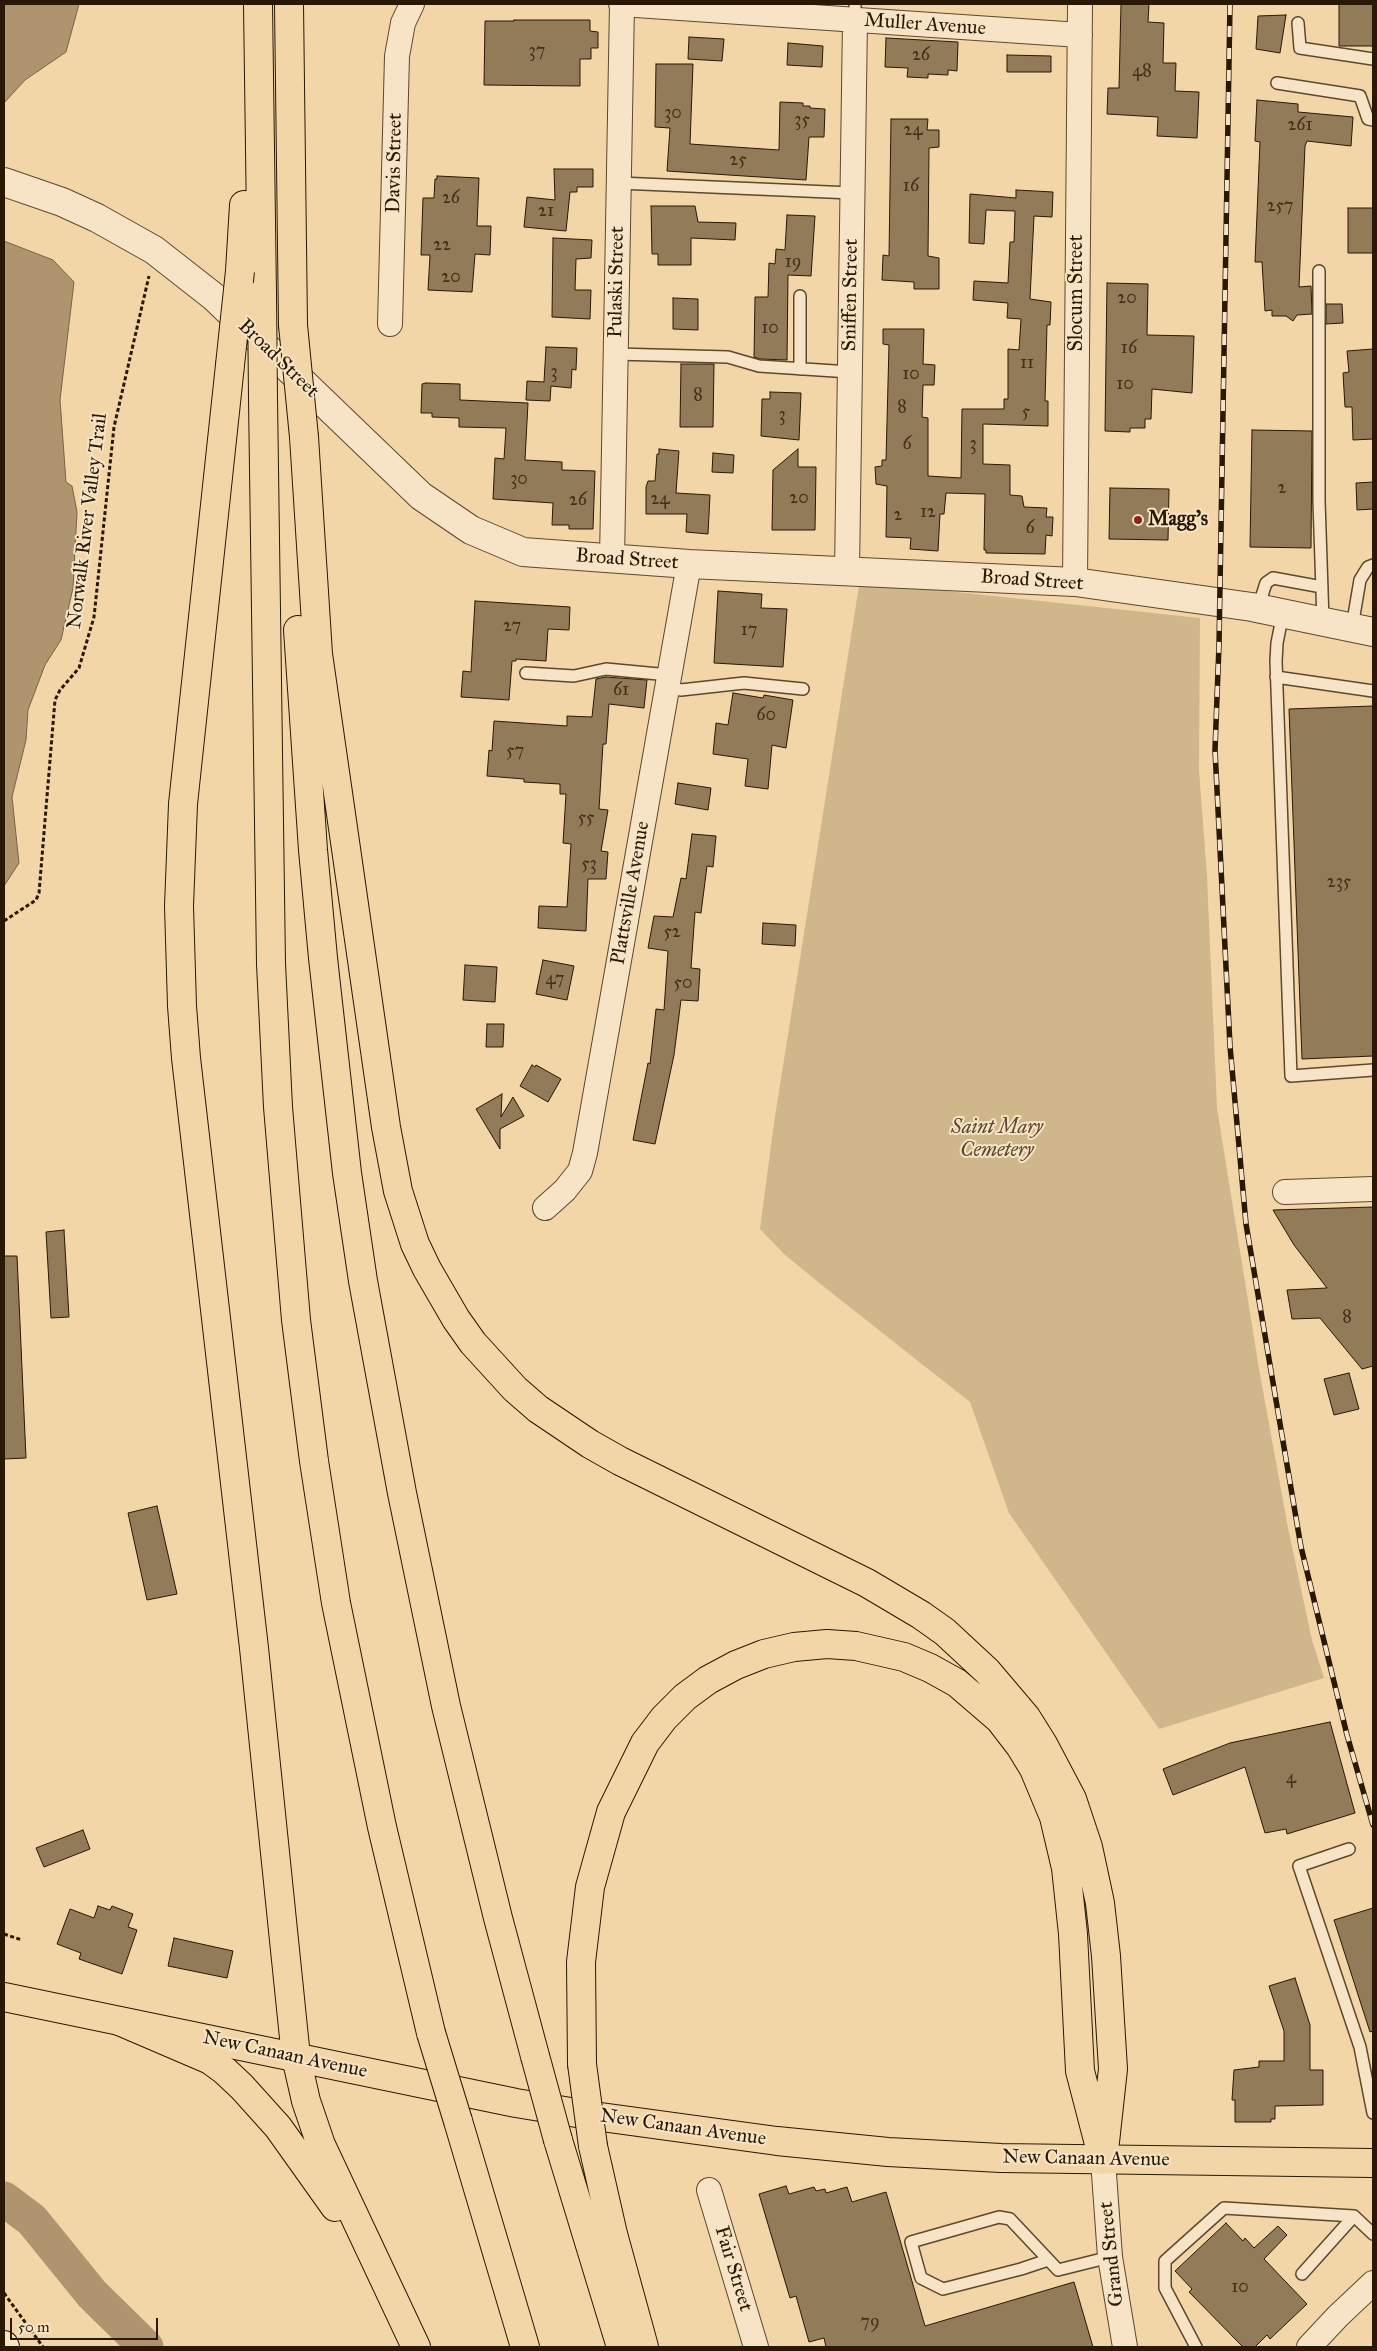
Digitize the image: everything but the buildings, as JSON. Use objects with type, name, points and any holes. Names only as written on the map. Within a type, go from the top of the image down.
[{"type":"main road","points":[[244,4],[244,187],[240,271],[183,804],[179,906],[181,987],[194,1138],[254,1648],[296,2057],[306,2101],[321,2145],[357,2218],[387,2288],[416,2347]]},
{"type":"main road","points":[[258,4],[272,982],[282,1168],[296,1320],[314,1461],[336,1603],[382,1826],[431,2033],[525,2347]]},
{"type":"main road","points":[[289,4],[293,325],[299,434],[318,654],[385,1117],[398,1191],[415,1244],[456,1319],[473,1343],[508,1382],[538,1409],[590,1444],[620,1461],[867,1583],[921,1615],[945,1632],[987,1670],[1026,1717],[1044,1744],[1072,1799],[1088,1847],[1100,1903],[1106,1956],[1113,2069],[1103,2160]]},
{"type":"main road","points":[[299,434],[298,634],[313,850],[335,1066],[363,1281],[402,1493],[446,1706],[489,1882],[535,2056],[558,2140],[621,2347]]},
{"type":"main road","points":[[644,2347],[615,2244],[593,2146],[582,2064],[581,1962],[590,1888],[611,1812],[632,1765],[645,1743],[664,1718],[685,1697],[708,1680],[736,1665],[764,1654],[794,1647],[827,1644],[880,1650],[904,1657],[930,1668],[957,1683],[978,1699],[1000,1720],[1020,1746],[1045,1794],[1060,1842],[1070,1898],[1080,2071],[1103,2160]]},
{"type":"main road","name":"New Canaan Avenue","points":[[4,1997],[516,2103],[706,2132],[813,2145],[933,2155],[1103,2160],[1373,2163]]},
{"type":"main road","points":[[119,2021],[210,2060],[242,2087],[304,2160],[387,2288]]},
{"type":"street","name":"Davis Street","points":[[390,324],[397,56],[403,23],[412,4]]},
{"type":"street","name":"Muller Avenue","points":[[621,4],[855,12],[1080,35]]},
{"type":"street","name":"Pulaski Street","points":[[612,559],[621,4]]},
{"type":"street","name":"Slocum Street","points":[[1075,582],[1080,4]]},
{"type":"street","name":"Sniffen Street","points":[[847,571],[855,12]]},
{"type":"street","name":"Broad Street","points":[[16,185],[97,218],[154,250],[214,297],[421,496],[464,525],[523,552],[689,564],[1075,582],[1271,611],[1362,630]]},
{"type":"street","name":"Plattsville Avenue","points":[[545,1208],[566,1190],[580,1171],[585,1153],[689,564]]},
{"type":"street","points":[[1285,1192],[1373,1189]]},
{"type":"street","name":"Grand Street","points":[[1103,2160],[1110,2257],[1125,2347]]},
{"type":"street","name":"Fair Street","points":[[709,2190],[756,2347]]},
{"type":"street","points":[[1309,2347],[1373,2282]]},
{"type":"lane","points":[[1298,23],[1300,48],[1373,58]]},
{"type":"lane","points":[[1277,83],[1360,96],[1368,119],[1373,120]]},
{"type":"lane","points":[[619,183],[852,193]]},
{"type":"lane","points":[[1319,271],[1323,621]]},
{"type":"lane","points":[[800,296],[800,369]]},
{"type":"lane","points":[[616,354],[728,358],[760,366],[850,372]]},
{"type":"lane","points":[[1362,630],[1360,580],[1368,567],[1373,565]]},
{"type":"lane","points":[[1322,587],[1273,578],[1266,583],[1277,643],[1276,677],[1290,1076],[1373,1070]]},
{"type":"lane","points":[[526,673],[574,676],[606,669],[668,681],[682,690],[744,682],[804,689]]},
{"type":"lane","points":[[1276,677],[1373,692]]},
{"type":"lane","points":[[1349,1849],[1298,1866],[1360,2047],[1373,2113]]},
{"type":"lane","points":[[1196,2347],[1165,2288],[1164,2261],[1224,2208],[1354,2216],[1373,2234]]},
{"type":"lane","points":[[1302,2274],[1354,2216]]},
{"type":"lane","points":[[1048,2260],[943,2289],[921,2278],[911,2242],[999,2218],[1010,2220],[1058,2270],[1110,2257]]},
{"type":"path","name":"Norwalk River Valley Trail","points":[[4,922],[36,900],[39,893],[55,700],[60,690],[79,668],[94,616],[114,427],[154,250]]},
{"type":"path","points":[[4,1934],[22,1940]]},
{"type":"path","points":[[4,2293],[43,2347]]},
{"type":"green space","name":"Saint Mary Cemetery","points":[[859,586],[909,587],[1200,618],[1199,770],[1207,876],[1217,1108],[1259,1369],[1288,1528],[1312,1640],[1324,1678],[1159,1729],[1009,1513],[970,1402],[784,1254],[760,1229],[774,1123]]},
{"type":"shaded area","points":[[4,4],[79,4],[66,52],[25,80],[4,103]]},
{"type":"shaded area","points":[[4,241],[53,260],[74,282],[60,400],[66,482],[72,486],[77,512],[73,588],[61,640],[45,665],[28,710],[26,740],[12,797],[19,863],[4,886]]},
{"type":"waterway","points":[[4,2199],[32,2220],[92,2294],[146,2347]]},
{"type":"railway","points":[[1230,4],[1219,645],[1215,750],[1230,1046],[1246,1224],[1301,1547],[1347,1735],[1373,1825]]},
{"type":"place","name":"Magg's","points":[[1138,520]]}]
